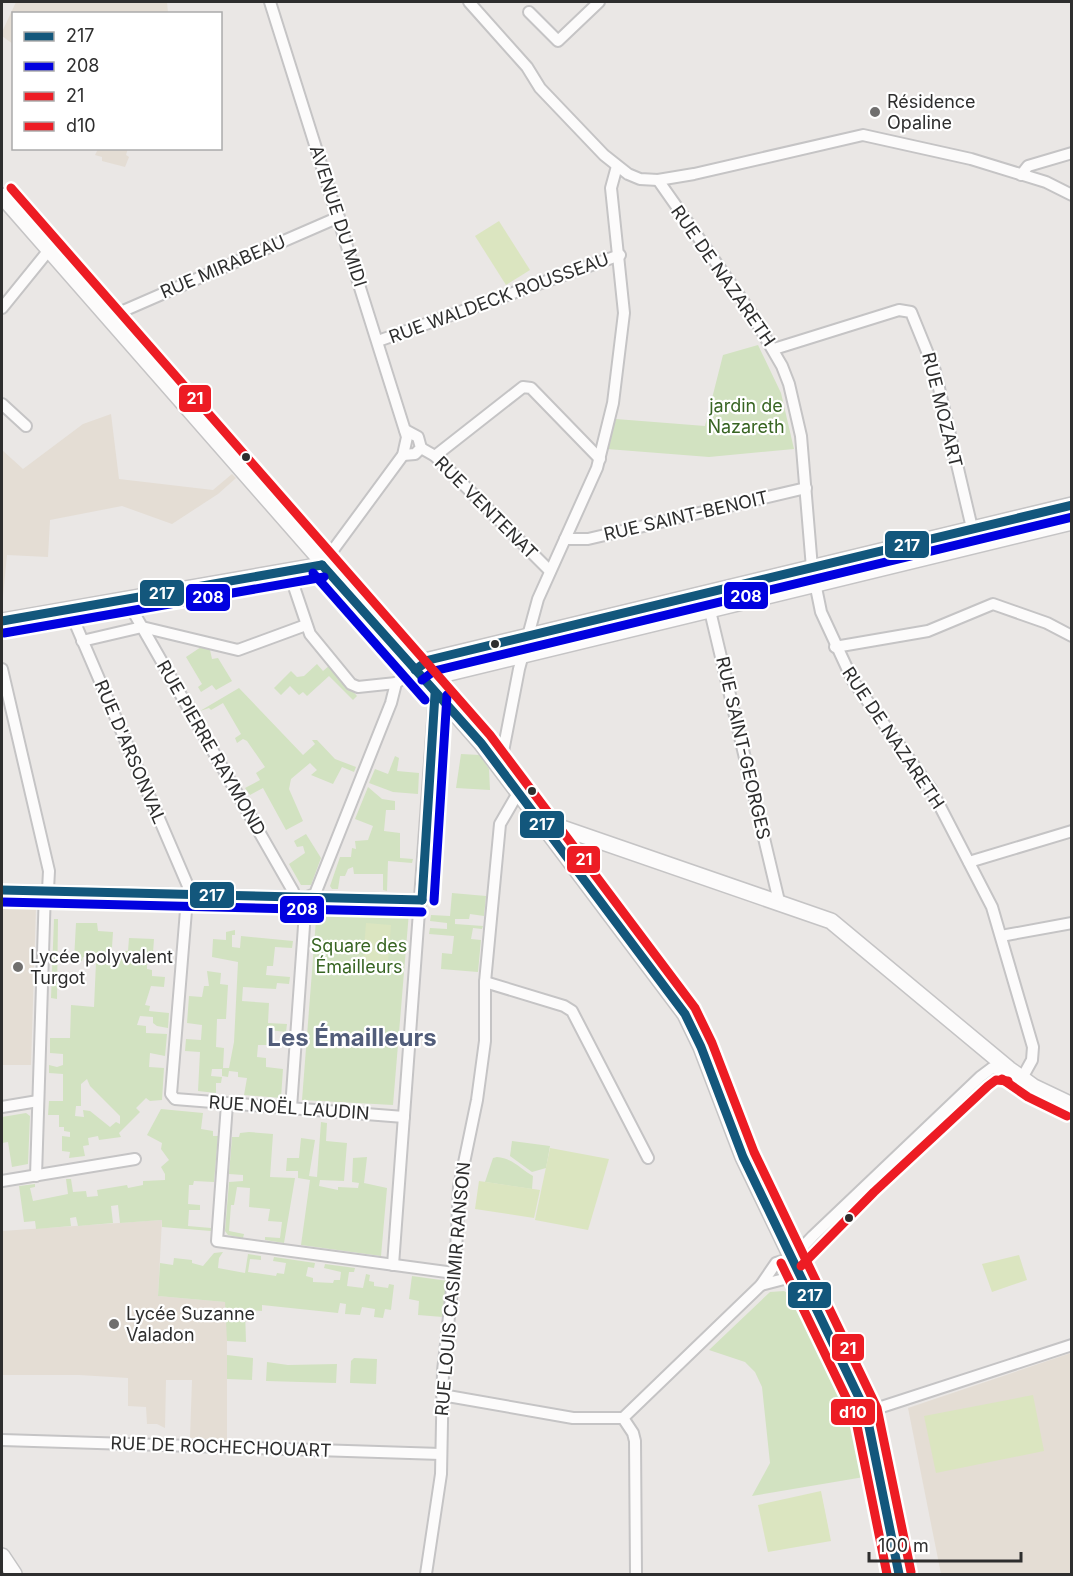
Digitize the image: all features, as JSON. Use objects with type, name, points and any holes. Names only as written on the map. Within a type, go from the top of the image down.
[{"type":"street","name":"AVENUE DU MIDI","points":[[270,2],[405,430]]},
{"type":"street","points":[[469,2],[527,67],[540,88],[617,166],[640,179],[658,180],[863,135],[971,159],[1046,183],[1071,195]]},
{"type":"street","points":[[530,12],[558,42],[599,2]]},
{"type":"street","points":[[1021,175],[1028,166],[1071,153]]},
{"type":"street","points":[[500,767],[527,637],[538,599],[600,459],[613,403],[624,313],[620,255],[611,188],[617,166]]},
{"type":"street","name":"RUE DE NAZARETH","points":[[658,180],[750,311],[774,350],[789,384],[796,407],[814,575],[821,612],[853,681],[931,789],[992,907],[1033,1047],[1032,1060],[1016,1074]]},
{"type":"street","points":[[2,196],[322,565],[481,743],[685,1014],[701,1047],[743,1157],[866,1412],[899,1575]]},
{"type":"street","name":"RUE MIRABEAU","points":[[107,318],[339,217]]},
{"type":"street","points":[[2,308],[49,250]]},
{"type":"street","name":"RUE WALDECK ROUSSEAU","points":[[378,341],[620,255]]},
{"type":"street","name":"RUE MOZART","points":[[774,350],[899,310],[911,312],[935,370],[976,545]]},
{"type":"street","points":[[435,456],[523,387],[531,388],[600,459]]},
{"type":"street","points":[[2,404],[26,426]]},
{"type":"street","points":[[2,620],[322,565],[403,455],[406,444],[405,430]]},
{"type":"street","name":"RUE VENTENAT","points":[[405,430],[418,437],[421,448],[435,456],[550,571]]},
{"type":"street","points":[[403,455],[415,454],[421,448]]},
{"type":"street","name":"RUE SAINT-BENOIT","points":[[565,539],[588,539],[806,488]]},
{"type":"street","points":[[415,670],[441,675],[524,654],[708,601],[814,575],[972,530],[1071,505]]},
{"type":"street","points":[[814,575],[976,545],[1071,522]]},
{"type":"street","points":[[289,572],[310,634],[351,684],[358,687],[396,683],[429,660],[527,637],[708,601]]},
{"type":"street","name":"RUE PIERRE RAYMOND","points":[[126,599],[293,891],[293,897]]},
{"type":"street","name":"RUE SAINT-GEORGES","points":[[708,601],[778,897],[776,902]]},
{"type":"street","points":[[836,647],[928,631],[993,604],[1047,623],[1071,636]]},
{"type":"street","name":"RUE D'ARSONVAL","points":[[69,609],[188,886],[171,1094],[175,1099]]},
{"type":"street","points":[[82,641],[142,627],[238,650],[306,625]]},
{"type":"street","points":[[2,669],[49,870],[36,1176]]},
{"type":"street","points":[[306,898],[315,894],[391,703],[396,683]]},
{"type":"street","points":[[393,1265],[422,900],[435,694]]},
{"type":"street","name":"RUE LOUIS CASIMIR RANSON","points":[[426,1575],[439,1497],[442,1395],[454,1273],[459,1187],[483,1059],[485,982],[500,824],[518,793]]},
{"type":"street","points":[[536,819],[831,921],[1016,1074],[1054,1098],[1071,1105]]},
{"type":"street","points":[[969,862],[1071,831]]},
{"type":"street","points":[[2,890],[422,900]]},
{"type":"street","points":[[291,1108],[306,898]]},
{"type":"street","points":[[1001,936],[1071,923]]},
{"type":"street","points":[[485,982],[564,1006],[572,1011],[648,1158]]},
{"type":"street","points":[[442,1395],[573,1418],[624,1418],[761,1286],[784,1279],[792,1258],[866,1183],[980,1077],[992,1068],[1016,1074]]},
{"type":"street","name":"RUE NOËL LAUDIN","points":[[175,1099],[404,1117]]},
{"type":"street","points":[[2,1107],[38,1101]]},
{"type":"street","points":[[227,1104],[217,1241],[454,1273]]},
{"type":"street","points":[[2,1181],[135,1159]]},
{"type":"street","points":[[866,1412],[1071,1345]]},
{"type":"street","points":[[624,1418],[633,1433],[634,1441],[636,1575]]},
{"type":"street","name":"RUE DE ROCHECHOUART","points":[[2,1440],[441,1454]]},
{"type":"street","points":[[2,1556],[9,1572]]},
{"type":"shaded area","points":[[16,2],[167,2],[168,12],[12,12],[12,43],[2,36]]},
{"type":"shaded area","points":[[98,150],[127,150],[126,155],[129,157],[125,167],[102,161],[102,157],[95,155]]},
{"type":"shaded area","points":[[111,414],[119,479],[213,490],[232,474],[236,478],[218,494],[172,524],[122,506],[50,520],[48,557],[7,555],[2,607],[2,450],[23,469],[83,424]]},
{"type":"shaded area","name":"Lycée polyvalent Turgot","points":[[2,903],[32,904],[36,907],[31,1065],[2,1065]]},
{"type":"shaded area","name":"Lycée Suzanne Valadon","points":[[162,1220],[158,1296],[225,1302],[227,1307],[227,1440],[190,1438],[192,1380],[166,1380],[165,1428],[157,1424],[147,1424],[146,1407],[128,1406],[128,1378],[79,1375],[2,1375],[2,1231]]},
{"type":"shaded area","points":[[1071,1353],[1071,1574],[941,1574],[908,1408]]},
{"type":"green space","points":[[499,221],[530,270],[506,285],[475,236]]},
{"type":"green space","name":"jardin de Nazareth","points":[[758,345],[781,393],[794,449],[709,457],[607,449],[616,419],[705,426],[723,355]]},
{"type":"green space","points":[[201,647],[210,650],[212,659],[218,658],[232,681],[216,690],[212,685],[201,692],[198,687],[202,684],[186,657]]},
{"type":"green space","points":[[317,664],[323,671],[330,665],[357,696],[353,700],[329,676],[307,696],[303,692],[299,695],[290,686],[281,695],[274,688],[291,671],[297,677],[304,676]]},
{"type":"green space","points":[[239,688],[303,755],[315,744],[312,740],[317,740],[335,759],[356,767],[354,772],[342,767],[333,784],[311,775],[317,770],[310,763],[291,779],[289,789],[303,821],[286,830],[263,788],[250,795],[245,788],[260,780],[256,773],[265,767],[247,741],[243,739],[237,743],[235,738],[241,734],[223,703],[211,710],[209,708],[200,711]]},
{"type":"green space","points":[[461,754],[480,755],[489,769],[490,790],[456,788]]},
{"type":"green space","points":[[395,756],[399,758],[397,771],[419,773],[418,794],[393,792],[369,783],[375,769],[388,774]]},
{"type":"green space","points":[[368,787],[382,799],[395,801],[395,810],[386,810],[384,831],[400,833],[400,858],[413,859],[412,863],[388,861],[387,891],[383,890],[383,874],[354,874],[353,867],[348,869],[345,876],[340,876],[338,889],[332,889],[330,886],[340,857],[351,857],[352,848],[356,849],[355,841],[368,840],[373,826],[355,819]]},
{"type":"green space","points":[[306,834],[321,858],[311,885],[301,885],[289,864],[305,853],[303,846],[297,847],[294,841]]},
{"type":"green space","points":[[452,893],[486,896],[484,916],[470,914],[469,919],[455,919],[455,924],[483,926],[482,929],[473,928],[471,939],[481,940],[478,972],[441,969],[442,953],[452,954],[454,936],[429,934],[430,928],[447,929],[447,923],[430,921],[431,915],[450,916]]},
{"type":"green space","name":"Square des Émailleurs","points":[[317,907],[409,912],[393,1105],[302,1100]]},
{"type":"green space","points":[[54,919],[58,919],[57,999],[51,998]]},
{"type":"green space","points":[[76,923],[97,923],[98,931],[113,932],[111,963],[120,963],[121,951],[128,951],[129,938],[154,939],[153,953],[132,952],[132,959],[147,961],[147,969],[152,970],[152,976],[165,977],[164,987],[151,986],[145,1005],[150,1006],[149,1011],[169,1013],[168,1028],[157,1026],[153,1023],[153,1017],[140,1016],[137,1025],[146,1026],[146,1033],[167,1034],[165,1056],[150,1053],[149,1067],[164,1068],[162,1100],[150,1101],[146,1098],[136,1108],[140,1112],[119,1133],[121,1137],[99,1140],[98,1136],[88,1138],[89,1145],[83,1146],[85,1156],[69,1158],[70,1152],[62,1151],[62,1136],[70,1137],[70,1132],[64,1131],[64,1127],[59,1127],[59,1115],[48,1115],[49,1101],[63,1101],[63,1074],[49,1073],[49,1065],[57,1067],[63,1065],[63,1054],[50,1053],[50,1038],[70,1038],[71,1005],[94,1007],[96,962],[102,962],[103,958],[83,957],[82,961],[74,960]],"holes":[[[87,1079],[90,1086],[120,1116],[120,1124],[116,1122],[110,1127],[90,1111],[83,1110],[84,1117],[75,1116],[76,1106],[81,1106],[81,1084]]]},
{"type":"green space","points":[[366,923],[391,925],[387,975],[362,973]]},
{"type":"green space","points":[[235,930],[235,935],[232,935],[232,947],[240,948],[241,936],[293,941],[292,948],[275,947],[273,966],[267,966],[266,975],[290,977],[289,984],[277,983],[276,989],[243,987],[242,1001],[269,1003],[268,1023],[287,1024],[286,1032],[269,1030],[267,1045],[258,1045],[257,1057],[266,1058],[266,1067],[283,1069],[281,1098],[244,1095],[247,1078],[238,1077],[238,1072],[229,1071],[228,1077],[222,1076],[222,1069],[212,1069],[211,1076],[222,1077],[221,1083],[216,1083],[216,1093],[198,1091],[200,1052],[185,1051],[186,1039],[201,1040],[202,1025],[187,1023],[189,996],[202,997],[204,986],[209,986],[207,971],[221,973],[220,984],[228,985],[226,1019],[217,1019],[216,1047],[224,1048],[223,1068],[229,1068],[234,1042],[238,962],[212,957],[213,939],[226,940],[226,932]]},
{"type":"green space","points":[[161,1109],[203,1113],[201,1129],[213,1131],[213,1136],[218,1136],[214,1182],[194,1181],[193,1185],[189,1185],[188,1204],[200,1205],[200,1210],[189,1210],[188,1226],[211,1228],[211,1231],[162,1227],[162,1220],[120,1223],[118,1205],[111,1206],[113,1223],[78,1226],[76,1217],[70,1218],[71,1226],[36,1229],[35,1221],[24,1222],[19,1186],[35,1184],[35,1187],[30,1188],[33,1201],[68,1194],[66,1179],[71,1179],[73,1192],[86,1191],[87,1197],[98,1196],[97,1190],[127,1185],[128,1188],[143,1185],[143,1181],[165,1180],[161,1167],[169,1160],[161,1149],[162,1143],[147,1135]]},
{"type":"green space","points":[[26,1113],[30,1116],[28,1164],[12,1167],[8,1142],[2,1143],[2,1117]]},
{"type":"green space","points":[[321,1122],[327,1123],[326,1141],[347,1143],[344,1181],[320,1180],[319,1186],[338,1190],[338,1187],[358,1188],[359,1183],[352,1182],[353,1158],[367,1157],[364,1183],[387,1188],[381,1256],[301,1245],[310,1180],[298,1178],[298,1171],[286,1171],[287,1158],[299,1158],[301,1138],[315,1140],[309,1176],[317,1177]]},
{"type":"green space","points":[[240,1133],[273,1134],[270,1177],[295,1178],[284,1243],[265,1240],[265,1237],[280,1238],[282,1222],[268,1221],[270,1209],[249,1207],[250,1188],[237,1187],[234,1205],[231,1205],[229,1231],[244,1234],[243,1238],[228,1235],[225,1231],[229,1182],[243,1181],[243,1175],[229,1174],[232,1137],[239,1137]]},
{"type":"green space","points":[[512,1141],[550,1146],[546,1168],[532,1172],[510,1156]]},
{"type":"green space","points":[[550,1148],[609,1159],[588,1230],[535,1220]]},
{"type":"green space","points":[[497,1157],[512,1162],[533,1176],[532,1189],[485,1182],[493,1158]]},
{"type":"green space","points":[[479,1181],[540,1190],[534,1218],[475,1209]]},
{"type":"green space","points":[[223,1252],[219,1258],[218,1268],[245,1273],[248,1254],[261,1256],[261,1260],[250,1259],[248,1272],[276,1276],[277,1273],[284,1274],[286,1263],[273,1261],[274,1257],[315,1263],[314,1268],[308,1267],[306,1276],[313,1278],[313,1282],[333,1283],[334,1280],[340,1280],[341,1272],[324,1268],[325,1264],[355,1268],[354,1272],[349,1272],[347,1286],[363,1288],[366,1274],[370,1275],[369,1281],[374,1282],[374,1286],[388,1288],[389,1284],[394,1285],[391,1310],[385,1309],[383,1318],[374,1317],[375,1309],[362,1307],[360,1315],[345,1314],[346,1304],[340,1303],[338,1313],[262,1305],[262,1311],[245,1310],[246,1342],[227,1341],[225,1302],[158,1296],[160,1263],[173,1265],[174,1258],[192,1260],[192,1263],[203,1266],[214,1253]]},
{"type":"green space","points":[[1019,1255],[1027,1280],[992,1292],[982,1264]]},
{"type":"green space","points":[[412,1276],[448,1281],[443,1317],[418,1315],[419,1301],[409,1299]]},
{"type":"green space","points":[[784,1291],[798,1299],[853,1421],[864,1477],[752,1496],[770,1463],[762,1387],[755,1372],[745,1362],[709,1350],[770,1292]]},
{"type":"green space","points":[[227,1355],[253,1358],[252,1380],[227,1379]]},
{"type":"green space","points":[[354,1358],[377,1359],[376,1384],[350,1383],[351,1361]]},
{"type":"green space","points":[[267,1362],[288,1365],[337,1364],[336,1383],[266,1381]]},
{"type":"green space","points":[[1033,1395],[1044,1451],[936,1473],[924,1416]]},
{"type":"green space","points":[[821,1491],[831,1541],[768,1552],[758,1505]]},
{"type":"transit line","name":"21","points":[[11,188],[490,735],[695,1008],[712,1043],[754,1152],[877,1408],[911,1572]]},
{"type":"transit line","name":"217","points":[[415,670],[429,660],[1072,505]]},
{"type":"transit line","name":"208","points":[[422,680],[434,671],[1072,517]]},
{"type":"transit line","name":"217","points":[[322,565],[481,743],[685,1014],[701,1047],[743,1157],[866,1412],[899,1574]]},
{"type":"transit line","name":"217","points":[[2,621],[322,565]]},
{"type":"transit line","name":"208","points":[[313,573],[425,700]]},
{"type":"transit line","name":"208","points":[[4,633],[324,577]]},
{"type":"transit line","name":"217","points":[[422,900],[435,694]]},
{"type":"transit line","name":"208","points":[[434,901],[447,695]]},
{"type":"transit line","name":"217","points":[[2,890],[422,900]]},
{"type":"transit line","name":"208","points":[[2,902],[422,912]]},
{"type":"transit line","name":"d10","points":[[1002,1079],[1028,1097],[1067,1116]]},
{"type":"transit line","name":"d10","points":[[801,1266],[874,1192],[988,1086],[996,1080],[1008,1081]]},
{"type":"transit line","name":"d10","points":[[781,1263],[855,1416],[887,1574]]},
{"type":"place","name":"Résidence Opaline","points":[[875,112]]},
{"type":"place","name":"Lycée polyvalent Turgot","points":[[18,967]]},
{"type":"place","name":"Lycée Suzanne Valadon","points":[[114,1324]]},
{"type":"district","name":"Les Émailleurs","points":[[352,1038]]}]
